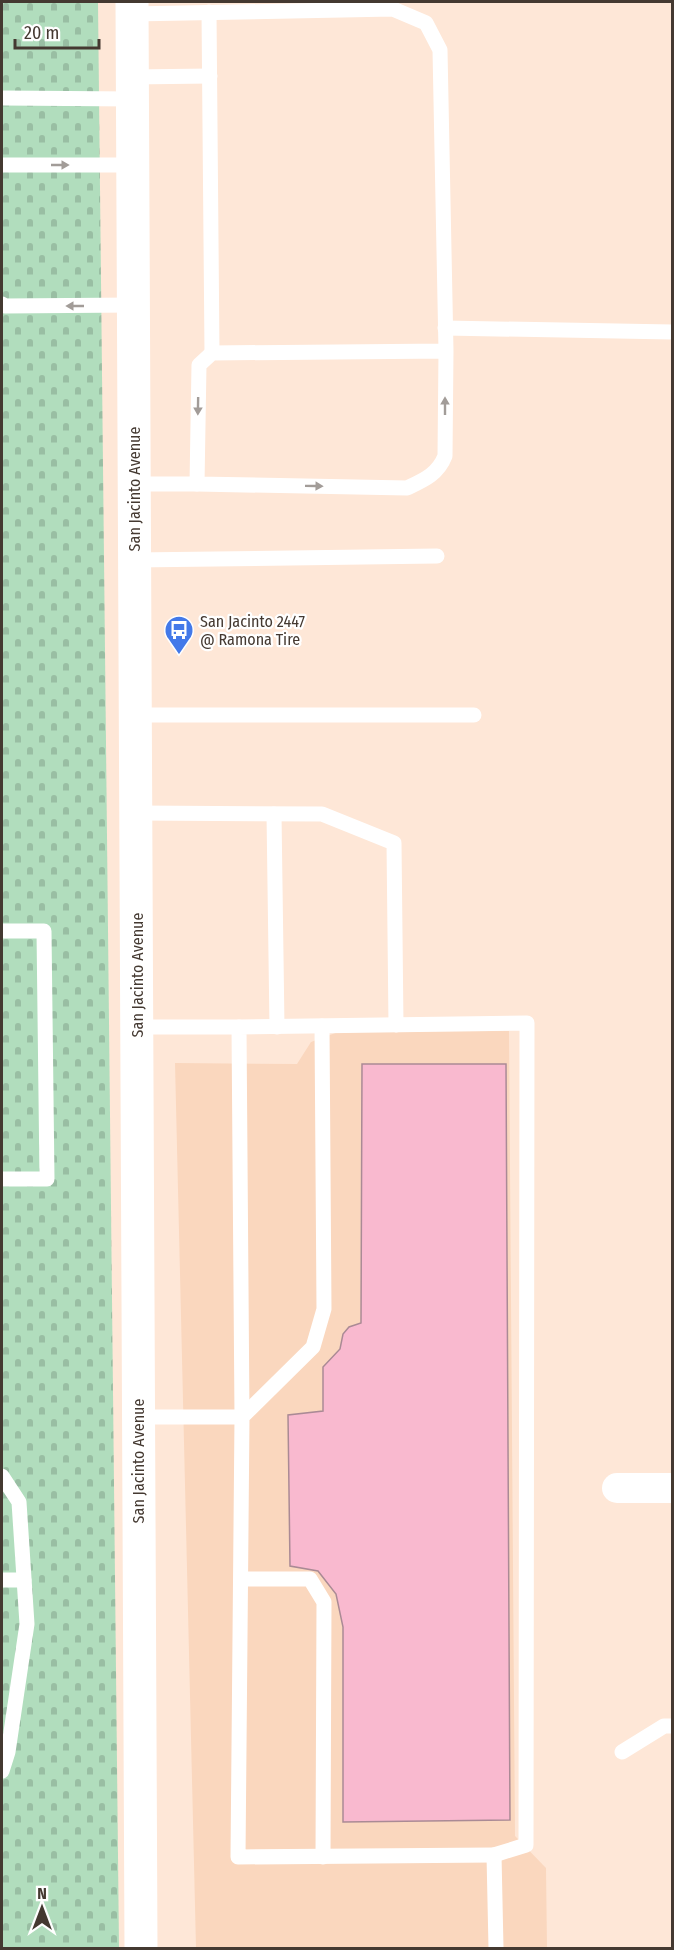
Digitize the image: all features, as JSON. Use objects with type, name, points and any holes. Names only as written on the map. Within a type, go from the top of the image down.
[{"type":"main road","name":"San Jacinto Avenue","points":[[132,8],[141,1948]]},
{"type":"street","points":[[617,1488],[672,1488]]},
{"type":"lane","points":[[132,8],[209,12],[393,9],[426,23],[440,50],[446,351],[445,456],[440,469],[423,481],[407,488],[134,484]]},
{"type":"lane","points":[[209,12],[212,353]]},
{"type":"lane","points":[[2,98],[132,88],[210,76]]},
{"type":"lane","points":[[2,165],[133,165]]},
{"type":"lane","points":[[2,304],[5,306],[133,305]]},
{"type":"lane","points":[[445,328],[672,332]]},
{"type":"lane","points":[[197,484],[199,365],[212,353],[446,351]]},
{"type":"lane","points":[[134,560],[437,556]]},
{"type":"lane","points":[[135,715],[474,715]]},
{"type":"lane","points":[[137,813],[321,814],[394,843],[396,1025]]},
{"type":"lane","points":[[274,814],[277,1027]]},
{"type":"lane","points":[[2,931],[44,931],[47,1179],[2,1179]]},
{"type":"lane","points":[[137,1027],[527,1023],[526,1845],[494,1855],[238,1857],[242,1417],[239,1027]]},
{"type":"lane","points":[[138,1417],[242,1417],[313,1347],[324,1309],[321,1026]]},
{"type":"lane","points":[[2,1476],[19,1502],[27,1624],[8,1752],[2,1771]]},
{"type":"lane","points":[[241,1579],[310,1579],[324,1602],[323,1857]]},
{"type":"lane","points":[[2,1580],[24,1580]]},
{"type":"lane","points":[[622,1752],[664,1726],[672,1726]]},
{"type":"lane","points":[[494,1855],[496,1948]]},
{"type":"shaded area","points":[[509,1031],[515,1836],[546,1868],[547,1948],[196,1948],[175,1063],[297,1064],[311,1042],[338,1032]]},
{"type":"green space","points":[[2,2],[98,2],[119,1948],[2,1948]]},
{"type":"building","points":[[362,1064],[506,1064],[510,1820],[343,1822],[343,1627],[336,1594],[318,1571],[290,1566],[288,1415],[323,1411],[323,1367],[340,1349],[343,1334],[349,1327],[361,1323]]},
{"type":"place","name":"San Jacinto 2447 @ Ramona Tire","points":[[179,656]]}]
